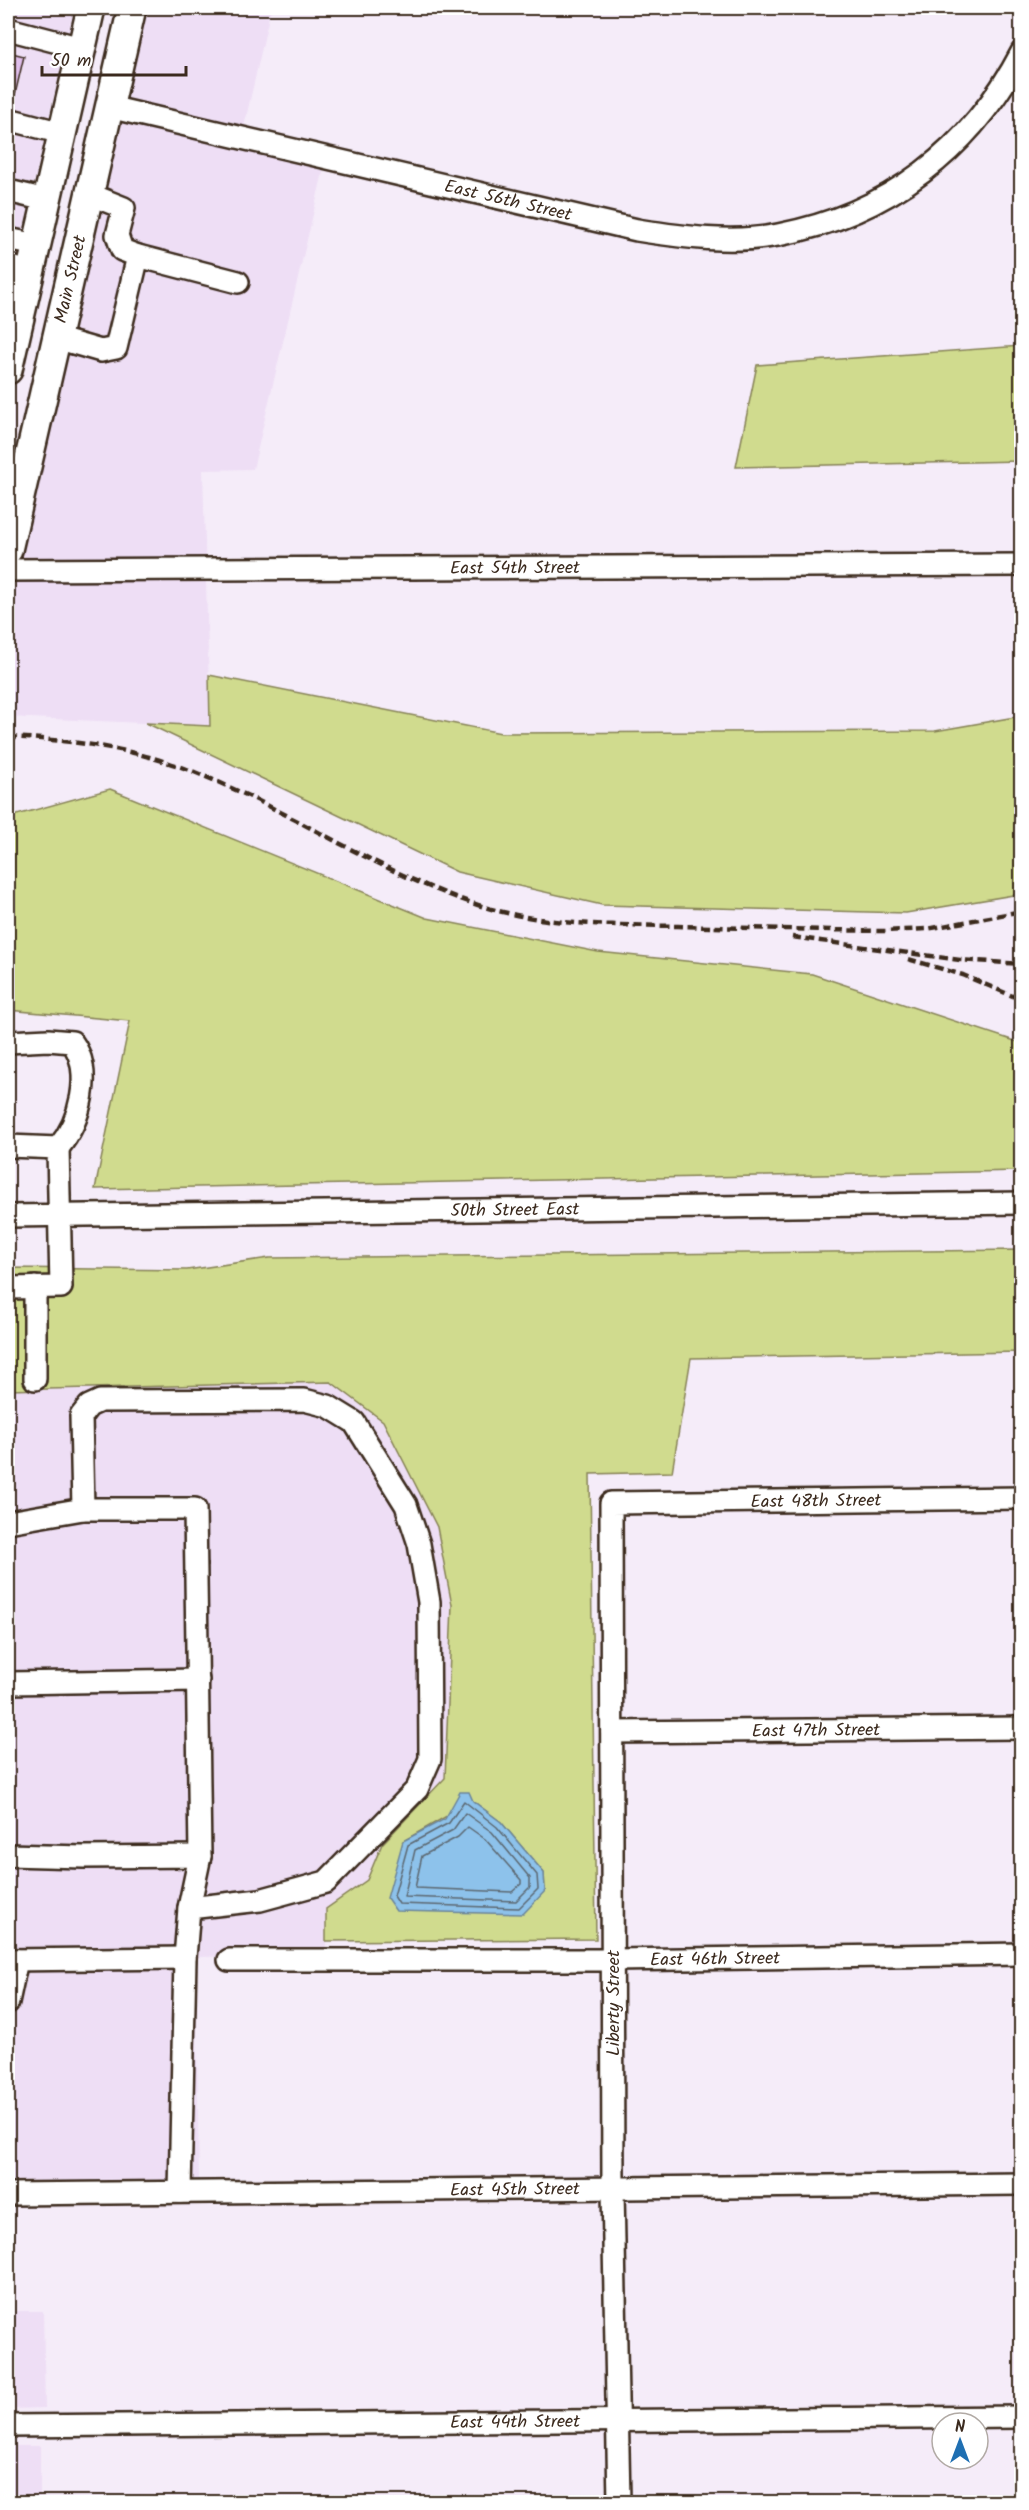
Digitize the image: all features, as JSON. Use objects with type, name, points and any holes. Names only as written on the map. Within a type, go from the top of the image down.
[{"type":"main road","points":[[8,370],[18,269],[36,245],[91,8]]},
{"type":"main road","name":"Main Street","points":[[8,550],[132,8]]},
{"type":"street","points":[[8,29],[81,48]]},
{"type":"street","name":"East 56th Street","points":[[109,107],[637,230],[684,237],[730,238],[778,235],[842,217],[905,185],[943,158],[975,124],[1004,85],[1022,52]]},
{"type":"street","points":[[8,119],[62,133]]},
{"type":"street","points":[[8,191],[46,200]]},
{"type":"street","points":[[89,194],[124,208],[117,235],[122,250],[238,282]]},
{"type":"street","points":[[8,239],[36,245]]},
{"type":"street","points":[[56,338],[101,351],[116,348],[138,255]]},
{"type":"street","name":"East 54th Street","points":[[8,570],[1022,565]]},
{"type":"street","points":[[8,1042],[48,1040],[72,1042],[80,1052],[82,1100],[71,1133],[58,1148],[58,1215],[62,1287],[8,1288]]},
{"type":"street","points":[[8,1146],[58,1148]]},
{"type":"street","name":"50th Street East","points":[[8,1216],[1022,1203]]},
{"type":"street","points":[[35,1287],[35,1378]]},
{"type":"street","points":[[83,1509],[81,1416],[89,1406],[100,1401],[304,1400],[328,1406],[354,1422],[406,1505],[419,1544],[429,1602],[430,1759],[417,1789],[326,1882],[260,1900],[189,1908]]},
{"type":"street","name":"East 48th Street","points":[[611,1503],[1022,1498]]},
{"type":"street","name":"Liberty Street","points":[[611,1503],[613,2190],[619,2502]]},
{"type":"street","points":[[8,1522],[83,1509],[195,1509],[200,1856],[189,1908],[185,1958],[180,2192]]},
{"type":"street","points":[[8,1683],[198,1680]]},
{"type":"street","name":"East 47th Street","points":[[612,1732],[1022,1728]]},
{"type":"street","points":[[8,1855],[200,1856]]},
{"type":"street","name":"East 46th Street","points":[[229,1960],[613,1960],[1022,1954]]},
{"type":"street","points":[[8,2002],[12,1960],[185,1958]]},
{"type":"street","name":"East 45th Street","points":[[10,2189],[180,2192],[613,2190],[1022,2184]]},
{"type":"street","name":"East 44th Street","points":[[8,2426],[1022,2417]]},
{"type":"shaded area","points":[[8,8],[74,8],[8,297]]},
{"type":"shaded area","points":[[147,8],[271,8],[243,131],[328,151],[253,469],[203,470],[210,726],[8,717],[8,611]]},
{"type":"shaded area","points":[[331,1382],[383,1420],[437,1527],[452,1605],[445,1778],[382,1844],[367,1880],[327,1909],[326,1954],[196,1957],[199,2182],[8,2185],[8,1390]]},
{"type":"shaded area","points":[[8,2311],[43,2311],[45,2408],[8,2409]]},
{"type":"shaded area","points":[[8,2446],[40,2446],[40,2502],[8,2502]]},
{"type":"green space","points":[[1021,346],[1021,461],[736,467],[757,365]]},
{"type":"green space","points":[[209,675],[501,733],[935,731],[1021,716],[1019,894],[906,913],[602,905],[457,872],[146,723],[210,726]]},
{"type":"green space","points":[[110,789],[427,918],[598,952],[812,974],[1021,1043],[1021,1171],[95,1189],[130,1021],[8,1010],[8,838],[13,816]]},
{"type":"green space","points":[[1021,1250],[1021,1352],[691,1358],[672,1472],[590,1474],[596,1939],[326,1941],[326,1909],[367,1880],[382,1844],[445,1778],[452,1605],[437,1527],[383,1421],[331,1382],[8,1390],[8,1268],[187,1270],[269,1258]],"holes":[[[473,1801],[501,1822],[544,1873],[545,1891],[403,1841]]]},
{"type":"water","points":[[460,1792],[469,1792],[473,1801],[501,1822],[544,1873],[545,1891],[523,1914],[396,1911],[387,1898],[403,1841],[445,1819]]},
{"type":"building","points":[[8,52],[24,56],[14,99],[8,98]]},
{"type":"railway","points":[[8,737],[108,748],[180,767],[241,792],[420,883],[495,910],[540,919],[609,925],[884,931],[927,929],[1022,911]]},
{"type":"railway","points":[[792,937],[960,960],[1022,964]]},
{"type":"railway","points":[[908,959],[963,975],[1022,1000]]}]
